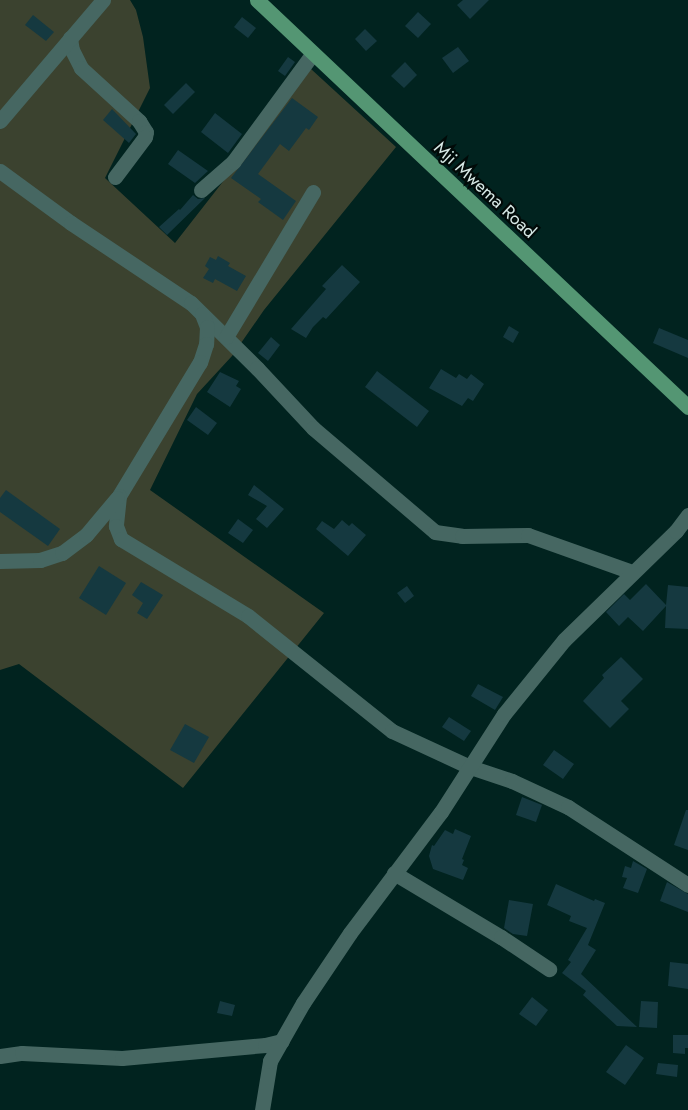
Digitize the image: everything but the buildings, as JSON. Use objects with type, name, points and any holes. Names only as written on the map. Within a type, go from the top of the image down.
[{"type":"main road","name":"Mji Mwema Road","points":[[256,0],[688,407]]},
{"type":"street","points":[[0,120],[104,0]]},
{"type":"street","points":[[70,38],[72,50],[81,68],[139,121],[146,132],[145,137],[115,177]]},
{"type":"street","points":[[201,190],[207,187],[233,162],[313,53]]},
{"type":"street","points":[[0,171],[71,223],[191,303],[314,428],[435,532],[462,536],[516,533],[528,535],[632,572]]},
{"type":"street","points":[[226,337],[312,192]]},
{"type":"street","points":[[0,561],[40,560],[62,553],[86,536],[119,496],[200,362],[206,344],[206,327],[202,314]]},
{"type":"street","points":[[119,496],[116,521],[121,539],[248,616],[392,731],[470,767],[512,781],[568,807],[688,885]]},
{"type":"street","points":[[262,1110],[270,1061],[322,974],[441,812],[504,714],[564,640],[632,572],[676,532],[688,516]]},
{"type":"street","points":[[394,874],[501,937],[549,969]]},
{"type":"street","points":[[0,1056],[22,1053],[122,1058],[265,1045],[282,1041]]},
{"type":"green space","points":[[0,0],[130,0],[136,10],[143,37],[150,88],[105,178],[175,243],[311,69],[396,147],[264,310],[232,356],[197,394],[150,490],[324,613],[183,788],[19,664],[0,670]]}]
